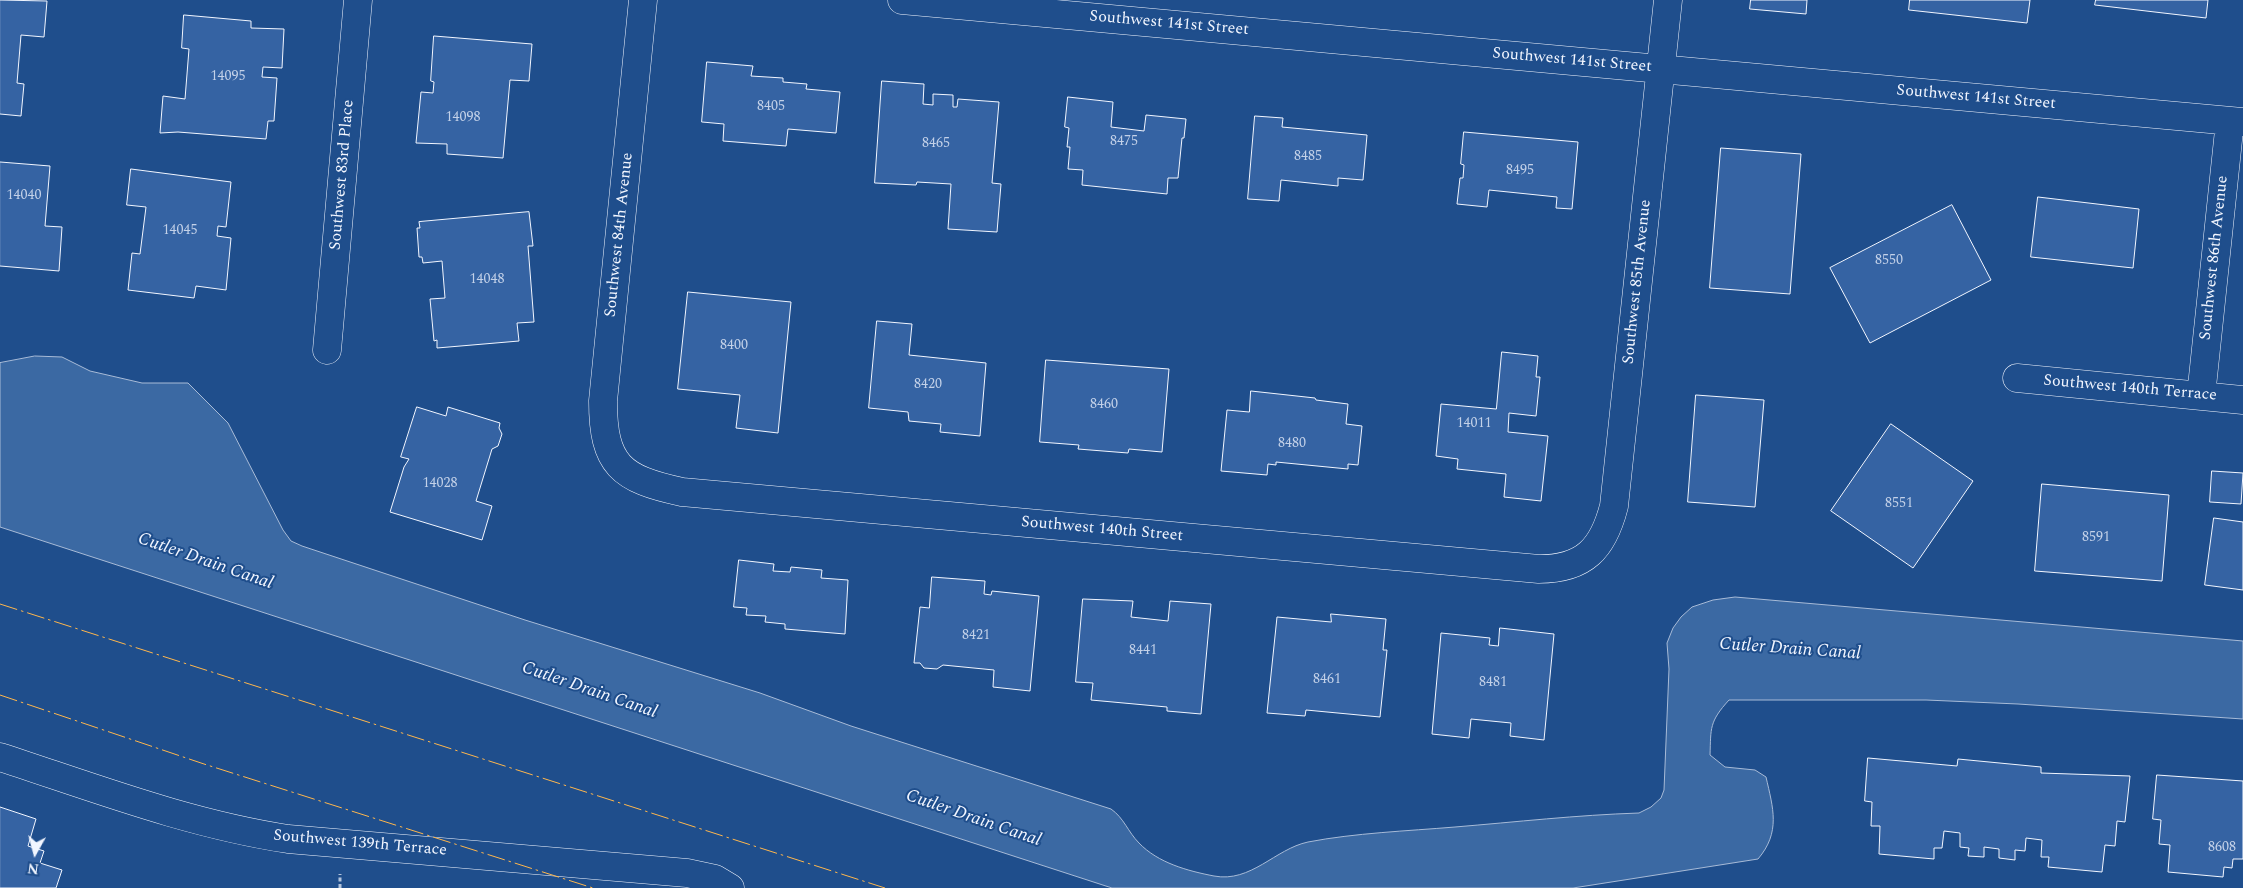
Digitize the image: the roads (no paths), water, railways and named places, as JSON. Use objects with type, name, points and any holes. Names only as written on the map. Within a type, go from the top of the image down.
[{"type":"street","name":"Southwest 83rd Place","points":[[327,350],[358,0]]},
{"type":"street","name":"Southwest 84th Avenue","points":[[619,466],[610,453],[605,437],[603,401],[643,0]]},
{"type":"street","name":"Southwest 141st Street","points":[[902,0],[2236,122]]},
{"type":"street","name":"Southwest 85th Avenue","points":[[1588,556],[1604,536],[1614,506],[1668,0]]},
{"type":"street","name":"Southwest 86th Avenue","points":[[2201,396],[2236,122]]},
{"type":"street","name":"Southwest 140th Terrace","points":[[2017,378],[2243,400]]},
{"type":"street","name":"Southwest 140th Street","points":[[619,466],[630,476],[663,488],[682,492],[1539,569],[1564,567],[1588,556]]},
{"type":"street","name":"Southwest 139th Terrace","points":[[0,757],[202,822],[253,834],[288,839],[700,874],[729,887]]},
{"type":"water","name":"Cutler Drain Canal","points":[[35,356],[62,357],[90,371],[142,383],[188,383],[228,423],[283,530],[291,541],[302,546],[525,620],[760,693],[851,726],[1111,809],[1139,843],[1155,856],[1184,869],[1214,876],[1240,875],[1296,846],[1344,836],[1593,815],[1639,813],[1651,807],[1661,798],[1664,790],[1669,669],[1667,643],[1673,628],[1681,617],[1692,607],[1713,600],[1735,597],[2243,641],[2243,719],[2018,704],[1926,700],[1729,700],[1714,720],[1710,755],[1725,767],[1755,770],[1766,777],[1773,809],[1773,820],[1770,839],[1758,859],[1573,888],[1112,888],[0,527],[0,363]]}]
